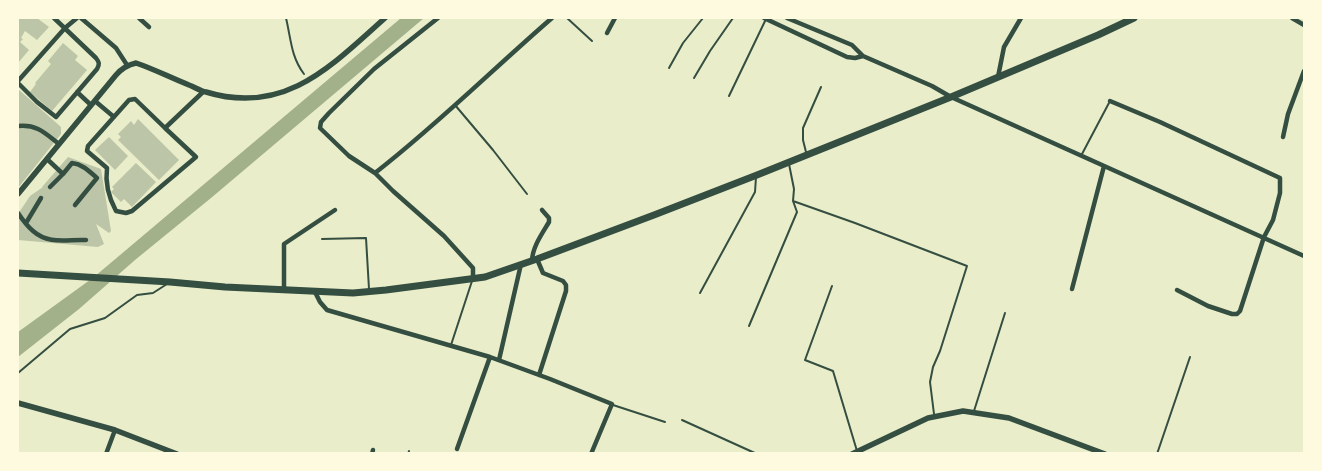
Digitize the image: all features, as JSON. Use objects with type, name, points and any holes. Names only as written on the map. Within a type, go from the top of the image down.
[{"type":"main road","points":[[18,273],[225,287],[353,293],[485,277],[535,260],[757,175],[951,97],[1134,18]]},
{"type":"street","points":[[54,18],[65,28],[99,62],[97,69],[56,117],[37,102],[18,82],[65,28],[77,18]]},
{"type":"street","points":[[81,18],[116,48],[127,65]]},
{"type":"street","points":[[139,18],[150,27]]},
{"type":"street","points":[[18,193],[120,70],[127,65],[136,63],[203,92],[222,97],[240,99],[262,98],[293,89],[310,79],[385,18]]},
{"type":"street","points":[[438,18],[374,69],[321,122],[320,128],[349,156],[375,173],[444,236],[473,268],[473,279]]},
{"type":"street","points":[[375,173],[455,106],[552,18]]},
{"type":"street","points":[[607,32],[615,18]]},
{"type":"street","points":[[765,18],[847,58],[863,56]]},
{"type":"street","points":[[787,18],[798,20],[852,45],[863,56],[932,86],[951,97],[1304,256]]},
{"type":"street","points":[[998,77],[1004,47],[1021,18]]},
{"type":"street","points":[[1292,18],[1304,25]]},
{"type":"street","points":[[1283,137],[1288,114],[1304,71]]},
{"type":"street","points":[[77,92],[114,117]]},
{"type":"street","points":[[165,128],[203,92]]},
{"type":"street","points":[[135,99],[165,128],[196,157],[132,211],[126,213],[116,211],[109,199],[107,168],[87,151],[88,146],[129,100],[135,99]]},
{"type":"street","points":[[1110,101],[1160,122],[1280,178],[1280,193],[1273,220],[1264,237],[1240,311],[1237,314],[1232,314],[1208,306],[1177,290]]},
{"type":"street","points":[[18,126],[28,125],[41,130],[59,144]]},
{"type":"street","points":[[48,159],[63,174]]},
{"type":"street","points":[[50,187],[72,163],[87,170],[97,178],[75,205]]},
{"type":"street","points":[[1072,289],[1104,166]]},
{"type":"street","points":[[26,223],[41,198]]},
{"type":"street","points":[[284,290],[284,244],[335,210]]},
{"type":"street","points":[[539,375],[566,291],[566,284],[563,281],[543,273],[532,252],[549,222],[549,218],[542,210]]},
{"type":"street","points":[[18,213],[32,231],[41,237],[52,241],[86,240]]},
{"type":"street","points":[[499,360],[521,264]]},
{"type":"street","points":[[315,292],[327,310],[490,357],[612,404],[591,454]]},
{"type":"street","points":[[457,449],[490,357]]},
{"type":"street","points":[[18,403],[116,430],[177,454]]},
{"type":"street","points":[[854,452],[928,418],[963,411],[1009,418],[1105,454]]},
{"type":"street","points":[[106,454],[116,430]]},
{"type":"lane","points":[[567,18],[592,41]]},
{"type":"lane","points":[[669,68],[683,43],[703,18]]},
{"type":"lane","points":[[694,78],[733,18]]},
{"type":"lane","points":[[729,96],[765,18]]},
{"type":"lane","points":[[807,154],[802,128],[820,88]]},
{"type":"lane","points":[[1081,156],[1110,101]]},
{"type":"lane","points":[[455,106],[493,150],[527,194]]},
{"type":"lane","points":[[749,326],[797,212],[793,201],[794,190],[789,162]]},
{"type":"lane","points":[[700,293],[755,192],[757,175]]},
{"type":"lane","points":[[793,201],[967,266],[940,351],[933,367],[930,382],[934,417]]},
{"type":"lane","points":[[322,239],[366,238],[370,292]]},
{"type":"lane","points":[[451,345],[473,279]]},
{"type":"lane","points":[[18,373],[70,329],[105,318],[137,295],[153,293],[170,282]]},
{"type":"lane","points":[[832,286],[805,360],[833,371],[854,452]]},
{"type":"lane","points":[[973,413],[1005,313]]},
{"type":"lane","points":[[1157,454],[1190,357]]},
{"type":"lane","points":[[612,404],[665,422]]},
{"type":"lane","points":[[682,420],[758,454]]},
{"type":"path","points":[[286,18],[293,54],[298,66],[310,79]]},
{"type":"shaded area","points":[[401,18],[424,18],[79,309],[18,357],[18,332],[94,277]]},
{"type":"building","points":[[18,18],[37,18],[49,27],[37,40],[25,31],[20,42],[29,50],[18,63]]},
{"type":"building","points":[[63,43],[78,56],[75,60],[87,70],[52,111],[30,92],[51,64],[48,61]]},
{"type":"building","points":[[18,89],[61,127],[61,134],[18,188]]},
{"type":"building","points":[[138,119],[179,160],[159,180],[118,140],[121,137],[118,134],[131,121],[134,125]]},
{"type":"building","points":[[109,137],[128,156],[115,170],[95,150]]},
{"type":"building","points":[[68,157],[101,169],[111,231],[109,233],[96,224],[104,244],[98,247],[18,240],[18,214],[30,196],[43,187]]},
{"type":"building","points":[[136,163],[156,182],[132,207],[124,199],[121,202],[111,192],[114,189],[112,187]]}]
